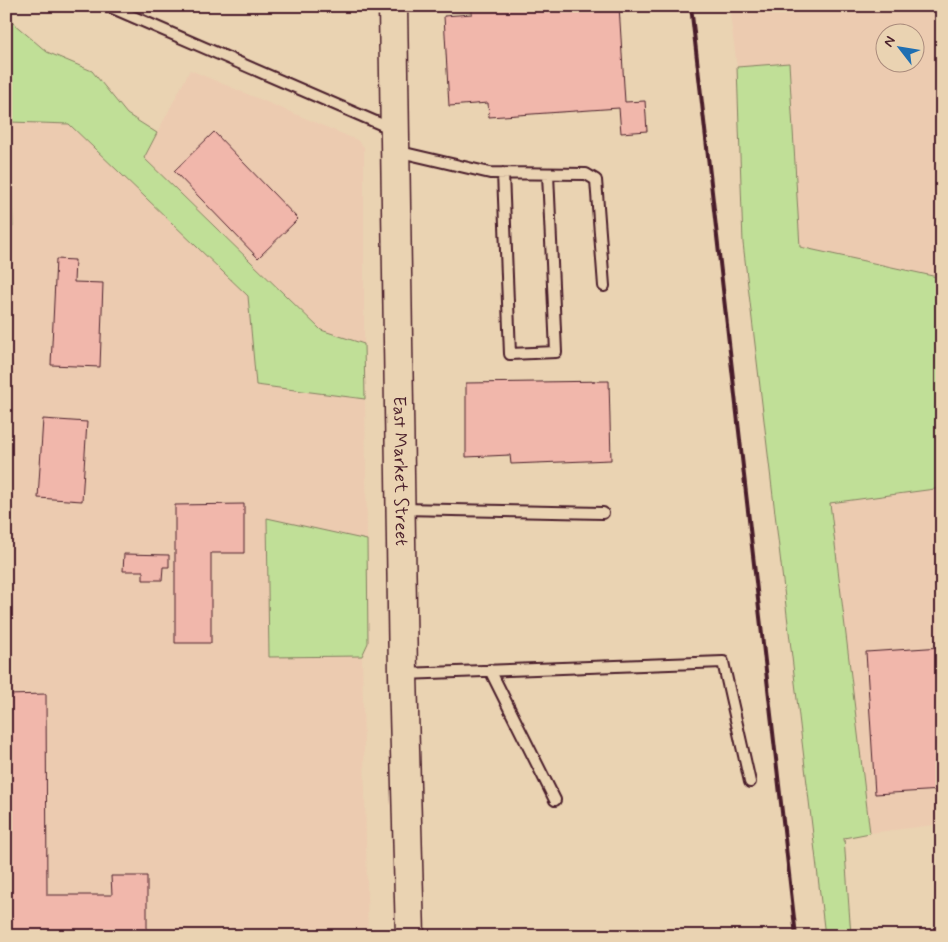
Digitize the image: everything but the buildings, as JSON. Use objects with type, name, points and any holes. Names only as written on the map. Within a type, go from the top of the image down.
[{"type":"main road","name":"East Market Street","points":[[393,6],[403,674],[410,936]]},
{"type":"lane","points":[[108,6],[395,140],[490,173],[586,174],[596,180],[604,286]]},
{"type":"lane","points":[[503,173],[510,354],[556,352],[548,174]]},
{"type":"lane","points":[[400,509],[603,513]]},
{"type":"lane","points":[[403,674],[723,662],[750,782]]},
{"type":"lane","points":[[490,670],[555,800]]},
{"type":"shaded area","points":[[729,6],[942,6],[942,278],[800,247],[789,64],[737,67]]},
{"type":"shaded area","points":[[190,70],[357,140],[364,147],[364,344],[321,330],[144,158]]},
{"type":"shaded area","points":[[10,122],[69,124],[248,296],[256,385],[365,399],[367,540],[267,519],[269,657],[362,656],[368,936],[6,936],[6,227],[13,227]]},
{"type":"shaded area","points":[[942,488],[942,824],[870,833],[830,503]]},
{"type":"green space","points":[[6,17],[47,52],[92,71],[127,114],[157,133],[144,158],[321,330],[364,344],[365,399],[256,385],[248,296],[69,124],[10,122],[13,227],[6,227]]},
{"type":"green space","points":[[789,63],[800,247],[942,278],[942,488],[830,503],[870,833],[844,838],[851,936],[825,936],[743,243],[737,67]]},
{"type":"green space","points":[[267,518],[367,540],[368,643],[362,656],[269,657]]},
{"type":"railway","points":[[691,6],[796,936]]}]
